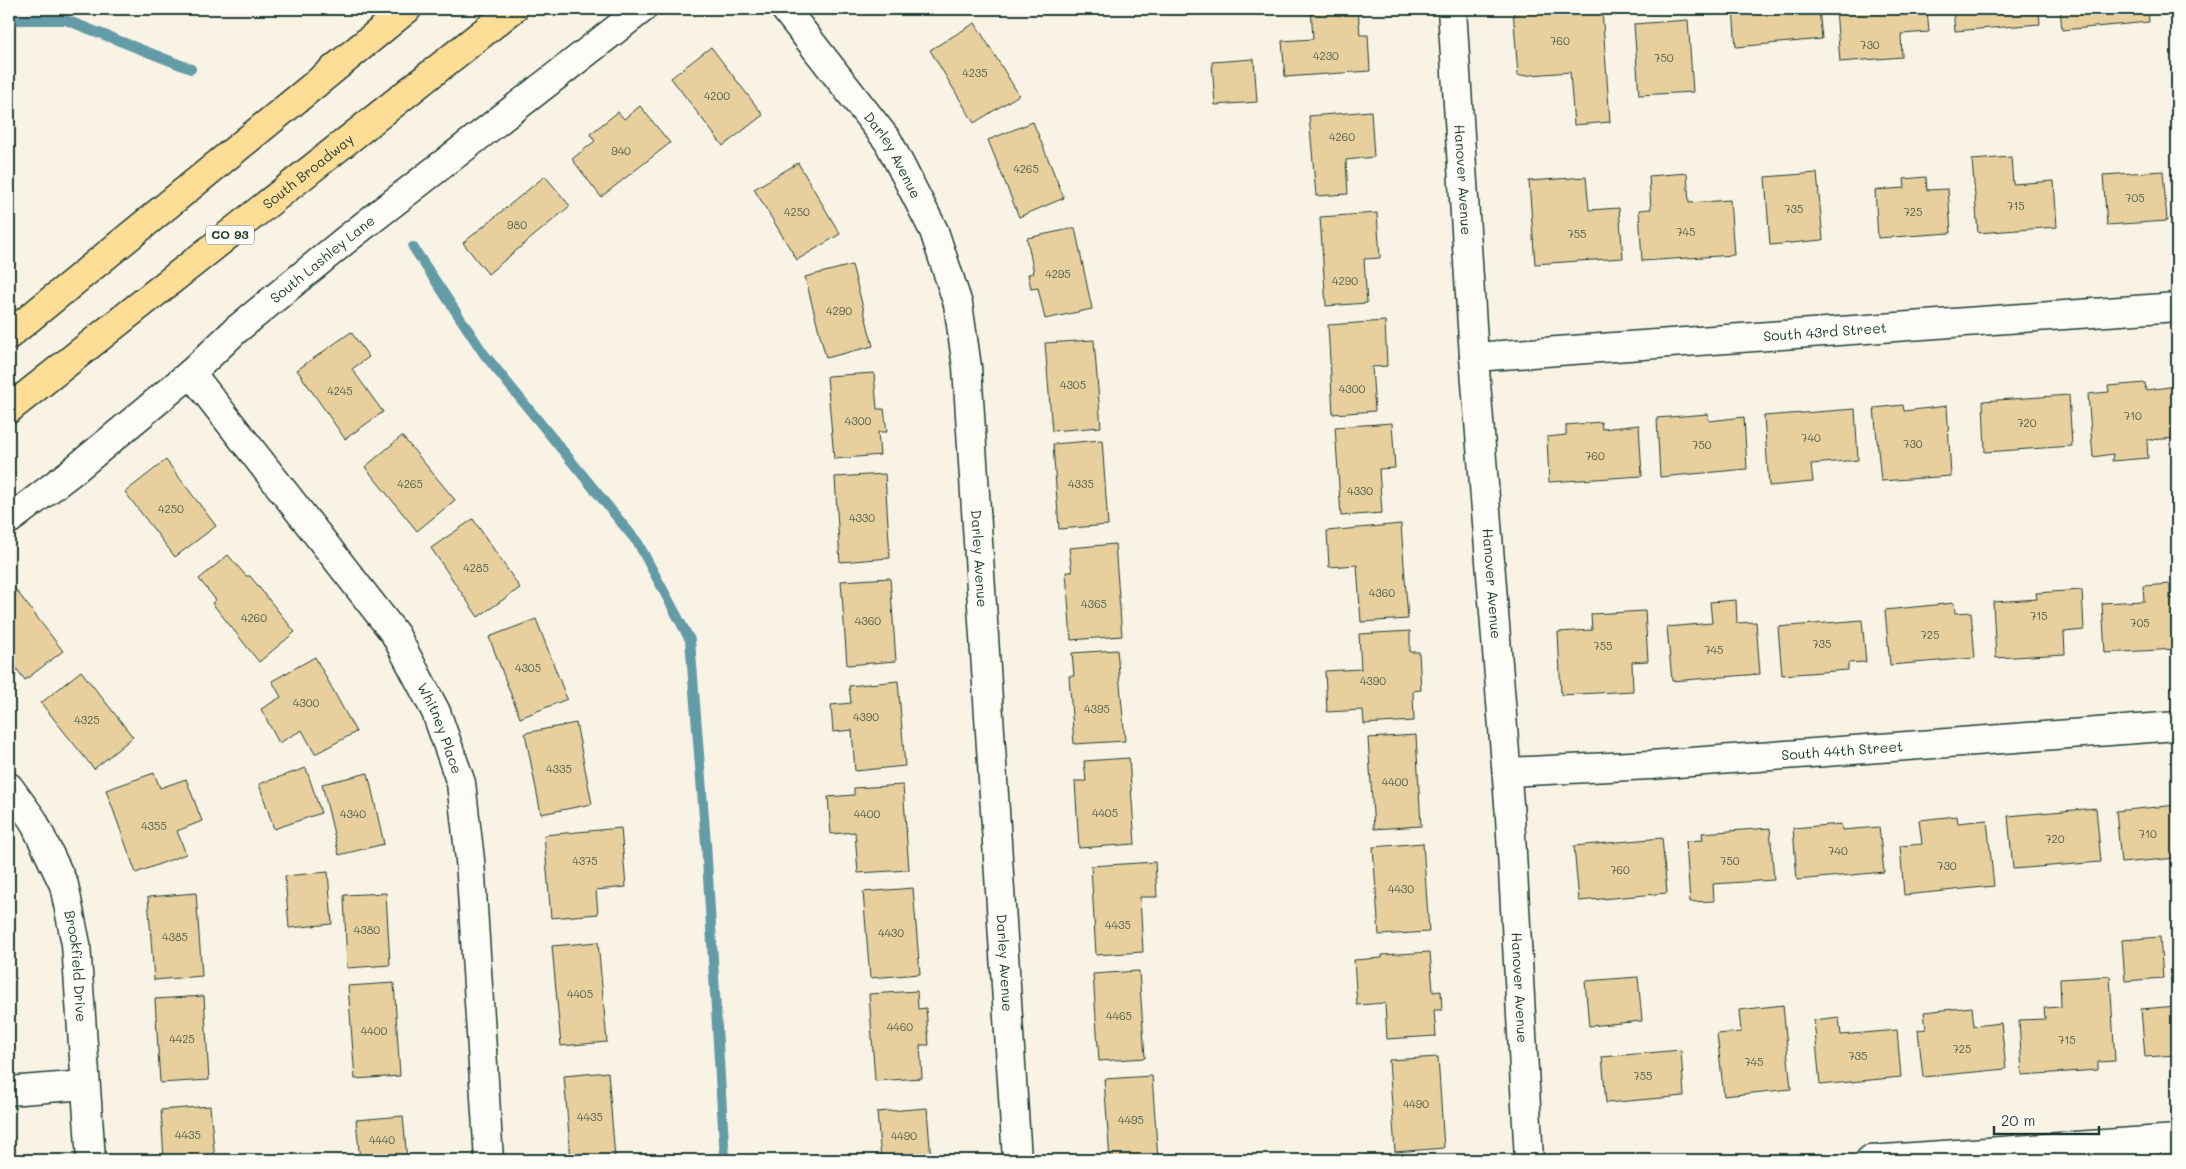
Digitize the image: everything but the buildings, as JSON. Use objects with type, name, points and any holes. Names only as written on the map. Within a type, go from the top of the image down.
[{"type":"highway","points":[[9,334],[407,9]]},
{"type":"highway","name":"South Broadway","points":[[9,409],[514,9]]},
{"type":"street","name":"South Lashley Lane","points":[[9,520],[73,471],[191,373],[236,330],[348,238],[642,9]]},
{"type":"street","name":"Darley Avenue","points":[[785,9],[888,141],[934,231],[958,304],[967,367],[1017,1160]]},
{"type":"street","name":"Hanover Avenue","points":[[1452,9],[1474,357],[1507,772],[1529,1160]]},
{"type":"street","name":"South 43rd Street","points":[[1474,357],[2177,307]]},
{"type":"street","name":"Whitney Place","points":[[191,373],[395,634],[436,712],[462,783],[470,860],[489,1160]]},
{"type":"street","name":"South 44th Street","points":[[1507,772],[1650,765],[2177,726]]},
{"type":"street","name":"Brookfield Drive","points":[[9,787],[33,820],[64,885],[76,944],[90,1160]]},
{"type":"street","points":[[9,1091],[86,1085]]},
{"type":"street","points":[[1870,1160],[2177,1139]]},
{"type":"waterway","points":[[9,20],[66,20],[191,69]]},
{"type":"waterway","points":[[413,247],[484,354],[638,543],[690,640],[706,843],[725,1160]]}]
